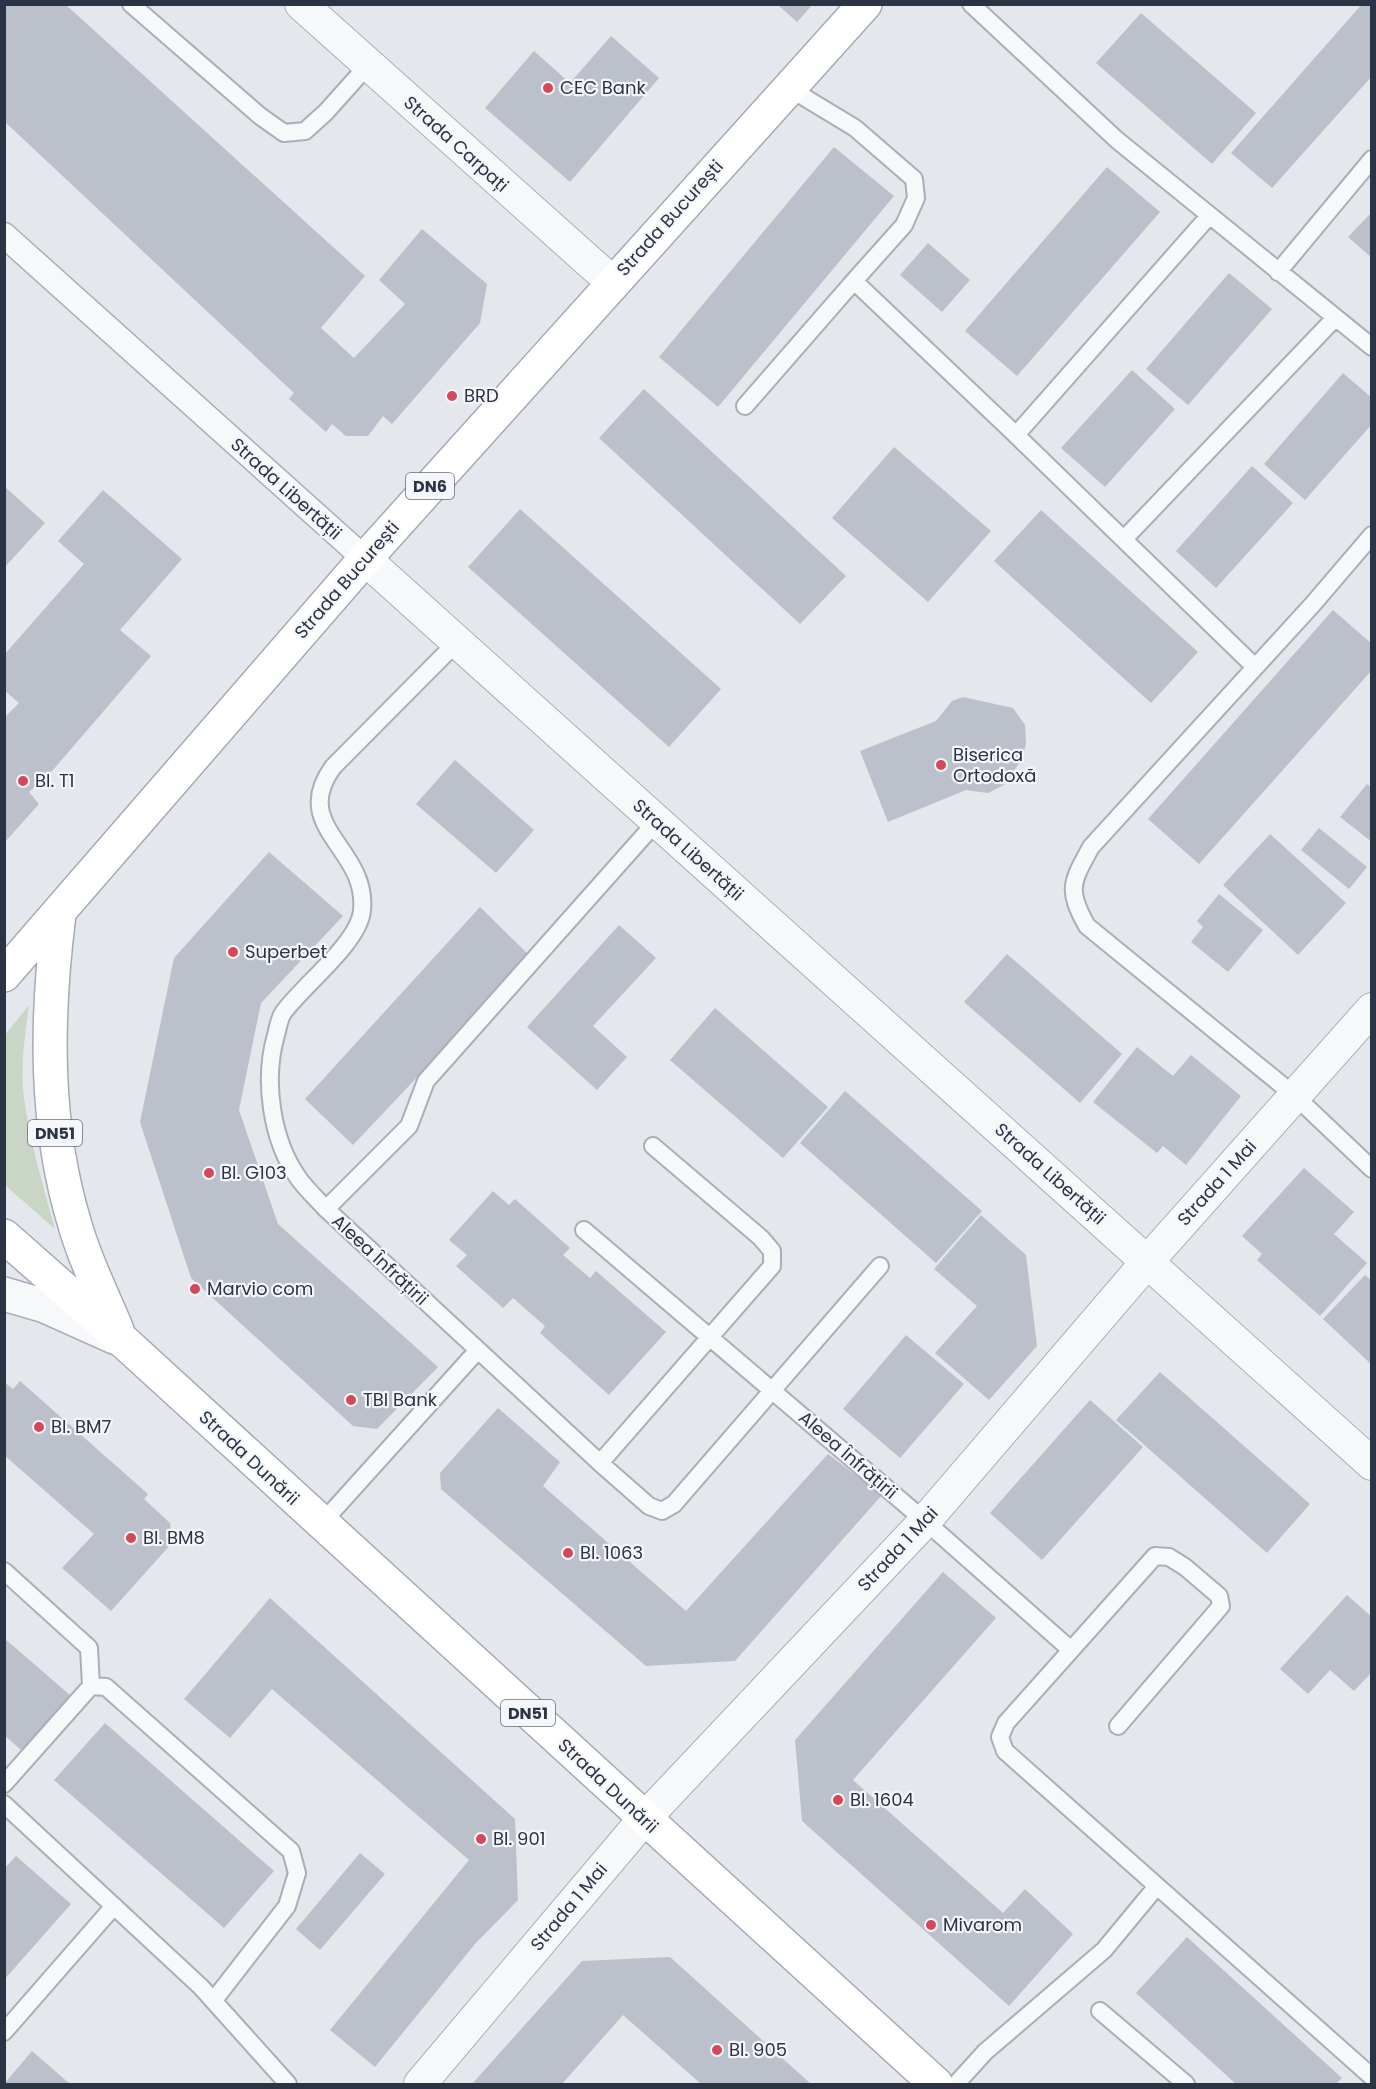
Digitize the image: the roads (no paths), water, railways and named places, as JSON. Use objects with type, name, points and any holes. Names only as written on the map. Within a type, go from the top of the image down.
[{"type":"main road","name":"Strada București","points":[[4,975],[364,559],[865,4]]},
{"type":"main road","name":"DN51","points":[[59,914],[53,960],[50,1039],[50,1089],[55,1136],[75,1226],[122,1340]]},
{"type":"main road","name":"Strada Dunării","points":[[4,1236],[122,1340],[936,2085]]},
{"type":"street","name":"Strada Carpați","points":[[301,4],[612,282]]},
{"type":"street","name":"Strada Libertății","points":[[4,235],[1371,1464]]},
{"type":"street","name":"Strada 1 Mai","points":[[420,2085],[644,1819],[925,1521],[1147,1262],[1371,1009]]},
{"type":"street","name":"Strada Dunării","points":[[4,1294],[45,1306],[122,1340]]},
{"type":"lane","points":[[131,4],[260,116],[284,133],[305,131],[326,112],[368,65]]},
{"type":"lane","points":[[971,4],[1117,140],[1371,347]]},
{"type":"lane","points":[[745,406],[904,225],[916,198],[914,178],[855,128],[789,88]]},
{"type":"lane","points":[[1278,272],[1371,159]]},
{"type":"lane","points":[[1016,435],[1209,216]]},
{"type":"lane","points":[[854,281],[1124,539],[1255,668]]},
{"type":"lane","points":[[1124,539],[1335,318]]},
{"type":"lane","points":[[1371,535],[1255,668],[1091,847],[1075,878],[1073,902],[1087,926],[1294,1095],[1371,1169]]},
{"type":"lane","points":[[326,1209],[298,1178],[284,1152],[274,1120],[270,1086],[271,1052],[281,1015],[356,930],[362,912],[362,889],[355,869],[324,824],[318,802],[322,782],[333,766],[457,642]]},
{"type":"lane","name":"Aleea Înfrățirii","points":[[657,821],[426,1081],[409,1126],[326,1209],[600,1462],[649,1506],[662,1511],[674,1504],[880,1266]]},
{"type":"lane","points":[[600,1462],[772,1266],[772,1251],[761,1238],[653,1146]]},
{"type":"lane","name":"Aleea Înfrățirii","points":[[584,1230],[925,1521],[1071,1650]]},
{"type":"lane","points":[[321,1524],[478,1350]]},
{"type":"lane","points":[[1118,1726],[1221,1606],[1219,1596],[1185,1567],[1169,1557],[1155,1556],[1006,1723],[1000,1737],[1005,1752],[1371,2077]]},
{"type":"lane","points":[[4,1571],[89,1648],[91,1686],[4,1784]]},
{"type":"lane","points":[[91,1686],[106,1687],[291,1851],[297,1873],[287,1906],[214,2000]]},
{"type":"lane","points":[[4,1804],[214,2000],[288,2085]]},
{"type":"lane","points":[[956,2085],[985,2052],[1104,1950],[1157,1886]]},
{"type":"lane","points":[[4,2032],[114,1906]]},
{"type":"lane","points":[[1100,2011],[1186,2085]]},
{"type":"place","name":"CEC Bank","points":[[548,88]]},
{"type":"place","name":"BRD","points":[[452,396]]},
{"type":"place","name":"Biserica Ortodoxă","points":[[941,765]]},
{"type":"place","name":"Bl. T1","points":[[23,781]]},
{"type":"place","name":"Superbet","points":[[233,952]]},
{"type":"place","name":"Bl. G103","points":[[209,1173]]},
{"type":"place","name":"Marvio com","points":[[195,1289]]},
{"type":"place","name":"TBI Bank","points":[[351,1400]]},
{"type":"place","name":"Bl. BM7","points":[[39,1427]]},
{"type":"place","name":"Bl. BM8","points":[[131,1538]]},
{"type":"place","name":"Bl. 1063","points":[[568,1553]]},
{"type":"place","name":"Bl. 1604","points":[[838,1800]]},
{"type":"place","name":"Bl. 901","points":[[481,1839]]},
{"type":"place","name":"Mivarom","points":[[931,1925]]},
{"type":"place","name":"Bl. 905","points":[[717,2050]]}]
